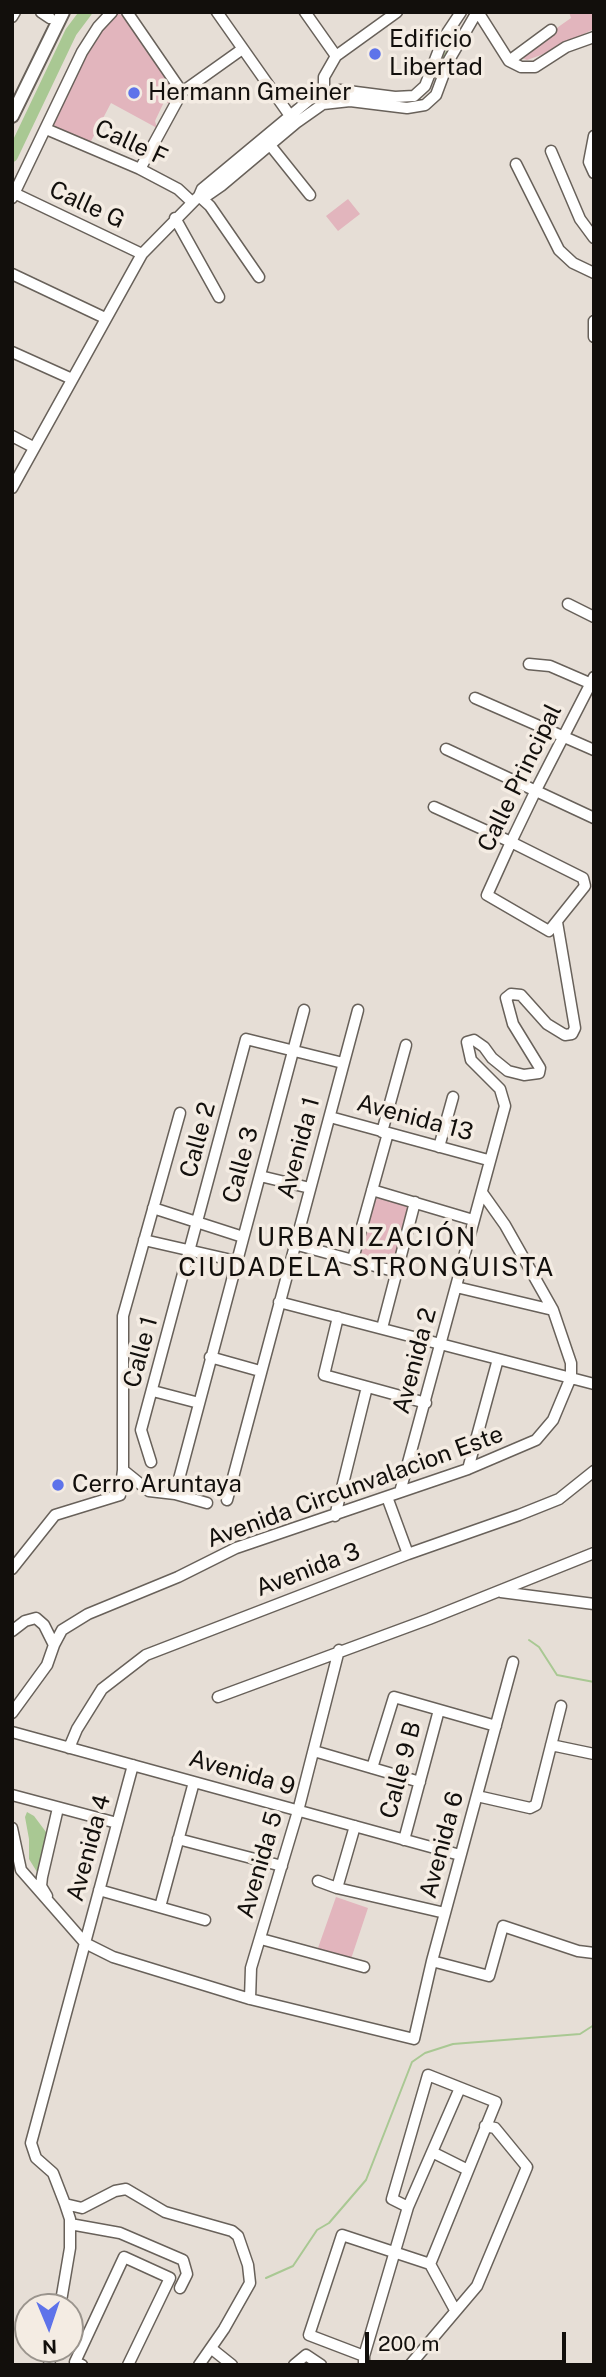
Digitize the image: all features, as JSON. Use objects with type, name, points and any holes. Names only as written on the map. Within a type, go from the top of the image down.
[{"type":"main road","points":[[12,98],[53,15]]},
{"type":"main road","points":[[12,116],[53,15]]},
{"type":"street","points":[[12,17],[15,12]]},
{"type":"street","points":[[13,195],[82,52],[112,12]]},
{"type":"street","points":[[127,12],[182,92]]},
{"type":"street","points":[[216,12],[293,119]]},
{"type":"street","points":[[305,12],[337,56]]},
{"type":"street","points":[[12,488],[104,318],[142,254],[175,218],[196,199],[221,186],[266,141],[324,92],[340,90],[395,97],[414,96],[425,86],[443,39],[461,12]]},
{"type":"street","points":[[293,119],[334,101],[407,108],[425,105],[436,95],[449,60],[478,12],[509,61],[521,67],[535,67],[566,47],[594,37]]},
{"type":"street","points":[[324,92],[324,77],[337,56],[394,13]]},
{"type":"street","points":[[509,61],[551,30]]},
{"type":"street","points":[[139,169],[182,92],[241,50]]},
{"type":"street","name":"Calle F","points":[[46,129],[139,169],[210,205],[259,277]]},
{"type":"street","points":[[594,136],[589,162],[594,173]]},
{"type":"street","points":[[266,141],[310,195]]},
{"type":"street","points":[[551,152],[580,219],[594,238]]},
{"type":"street","points":[[516,164],[559,250],[573,263],[594,273]]},
{"type":"street","name":"Calle G","points":[[13,195],[142,254]]},
{"type":"street","points":[[175,218],[219,297]]},
{"type":"street","points":[[12,274],[104,318]]},
{"type":"street","points":[[594,321],[594,337]]},
{"type":"street","points":[[12,352],[72,379]]},
{"type":"street","points":[[12,436],[33,447]]},
{"type":"street","points":[[568,604],[594,617]]},
{"type":"street","points":[[529,664],[550,666],[593,682]]},
{"type":"street","name":"Calle Principal","points":[[557,922],[549,932],[489,898],[511,842],[536,790],[593,682]]},
{"type":"street","points":[[475,698],[594,750]]},
{"type":"street","points":[[446,749],[594,818]]},
{"type":"street","points":[[434,807],[511,842],[586,881],[557,922]]},
{"type":"street","name":"Avenida 2","points":[[400,1492],[473,1220],[483,1194],[488,1160],[505,1097],[471,1059],[467,1042],[474,1040],[484,1046],[492,1058],[508,1071],[524,1075],[539,1073],[540,1068],[513,1024],[506,998],[511,994],[521,995],[547,1024],[565,1035],[572,1034],[575,1028],[557,922]]},
{"type":"street","name":"Calle 3","points":[[175,1493],[304,1010]]},
{"type":"street","name":"Avenida 1","points":[[227,1500],[358,1010]]},
{"type":"street","name":"Calle 2","points":[[191,1252],[246,1039],[293,1051]]},
{"type":"street","points":[[353,1259],[406,1045]]},
{"type":"street","points":[[293,1051],[344,1063]]},
{"type":"street","points":[[439,1147],[453,1097]]},
{"type":"street","points":[[12,1569],[55,1515],[120,1495],[124,1470],[123,1316],[180,1113]]},
{"type":"street","name":"Avenida 13","points":[[330,1117],[488,1160]]},
{"type":"street","points":[[260,1176],[310,1188]]},
{"type":"street","points":[[372,1190],[473,1220]]},
{"type":"street","points":[[483,1194],[505,1225],[553,1310],[571,1363],[571,1377]]},
{"type":"street","points":[[382,1328],[415,1202]]},
{"type":"street","points":[[153,1208],[243,1237]]},
{"type":"street","points":[[144,1240],[236,1261]]},
{"type":"street","points":[[295,1244],[397,1272]]},
{"type":"street","name":"Calle 1","points":[[151,1462],[141,1430],[191,1252]]},
{"type":"street","points":[[456,1287],[553,1310]]},
{"type":"street","points":[[279,1302],[594,1384]]},
{"type":"street","points":[[338,1317],[324,1375],[426,1403]]},
{"type":"street","points":[[210,1357],[260,1371]]},
{"type":"street","points":[[468,1469],[498,1359]]},
{"type":"street","name":"Avenida Circunvalacion Este","points":[[12,1713],[47,1665],[62,1630],[105,1605],[178,1577],[236,1548],[468,1469],[536,1440],[553,1420],[571,1377]]},
{"type":"street","points":[[335,1516],[367,1387]]},
{"type":"street","points":[[153,1391],[199,1403]]},
{"type":"street","points":[[124,1470],[149,1491],[175,1493],[207,1503]]},
{"type":"street","name":"Avenida 3","points":[[69,1748],[102,1689],[146,1655],[559,1499],[594,1471]]},
{"type":"street","points":[[387,1497],[408,1554]]},
{"type":"street","points":[[218,1697],[499,1592],[594,1553]]},
{"type":"street","points":[[499,1592],[594,1604]]},
{"type":"street","points":[[12,1631],[25,1621],[36,1618],[44,1625],[54,1646]]},
{"type":"street","name":"Avenida 5","points":[[250,2000],[248,1980],[298,1811],[339,1650]]},
{"type":"street","name":"Avenida 6","points":[[250,2000],[414,2039],[432,1961],[513,1662]]},
{"type":"street","points":[[372,1768],[394,1697],[496,1726]]},
{"type":"street","points":[[477,1796],[530,1808],[536,1805],[561,1706]]},
{"type":"street","name":"Calle 9 B","points":[[404,1840],[439,1710]]},
{"type":"street","name":"Avenida 9","points":[[12,1732],[460,1855]]},
{"type":"street","points":[[551,1745],[594,1754]]},
{"type":"street","points":[[314,1751],[420,1782]]},
{"type":"street","name":"Avenida 4","points":[[62,2293],[70,2248],[70,2224],[53,2172],[36,2158],[31,2143],[133,1765]]},
{"type":"street","points":[[160,1907],[194,1782]]},
{"type":"street","points":[[12,1795],[117,1823]]},
{"type":"street","points":[[56,1912],[41,1886],[58,1808]]},
{"type":"street","points":[[337,1888],[355,1826]]},
{"type":"street","points":[[12,1828],[21,1870],[85,1943],[113,1957],[250,2000]]},
{"type":"street","points":[[178,1839],[282,1867]]},
{"type":"street","points":[[318,1881],[337,1888],[445,1913]]},
{"type":"street","points":[[99,1890],[205,1920]]},
{"type":"street","points":[[432,1961],[489,1976],[503,1926],[578,1951],[594,1953]]},
{"type":"street","points":[[261,1939],[364,1966]]},
{"type":"street","points":[[408,2207],[391,2199],[428,2075],[496,2102],[430,2264]]},
{"type":"street","points":[[454,2310],[430,2264],[397,2251],[342,2235],[309,2335],[364,2360],[397,2251],[408,2207],[460,2088]]},
{"type":"street","points":[[410,2365],[477,2286],[527,2166],[495,2128],[485,2126]]},
{"type":"street","points":[[432,2152],[468,2170]]},
{"type":"street","points":[[65,2204],[82,2208],[115,2190],[126,2189],[165,2212],[232,2231],[238,2236],[244,2248],[250,2283],[212,2349],[199,2365]]},
{"type":"street","points":[[70,2224],[120,2233],[183,2260],[187,2274],[180,2288]]},
{"type":"street","points":[[82,2365],[75,2362],[124,2257],[170,2278],[128,2365]]},
{"type":"street","points":[[212,2349],[232,2365]]},
{"type":"street","points":[[294,2365],[306,2355],[321,2365]]},
{"type":"shaded area","points":[[569,12],[594,12],[594,29],[527,60],[517,56],[571,18]]},
{"type":"shaded area","points":[[117,14],[123,15],[175,91],[169,103],[164,102],[155,121],[157,128],[111,103],[90,143],[53,126],[92,42]]},
{"type":"shaded area","points":[[348,199],[360,214],[338,231],[326,216]]},
{"type":"shaded area","points":[[373,1197],[410,1206],[394,1268],[357,1259]]},
{"type":"shaded area","points":[[27,1812],[34,1816],[46,1832],[45,1856],[37,1872],[29,1859],[25,1817]]},
{"type":"shaded area","points":[[336,1897],[368,1908],[351,1959],[318,1948]]},
{"type":"waterway","points":[[12,156],[71,32],[86,12]]},
{"type":"waterway","points":[[438,64],[457,37]]},
{"type":"waterway","points":[[529,1640],[539,1647],[557,1675],[594,1682]]},
{"type":"waterway","points":[[266,2278],[293,2266],[317,2230],[329,2223],[366,2180],[412,2062],[425,2053],[453,2044],[580,2034],[594,2025]]},
{"type":"place","name":"Edificio Libertad","points":[[375,54]]},
{"type":"place","name":"Hermann Gmeiner","points":[[134,93]]},
{"type":"place","name":"Cerro Aruntaya","points":[[58,1485]]},
{"type":"district","name":"URBANIZACIÓN CIUDADELA STRONGUISTA","points":[[367,1253]]}]
